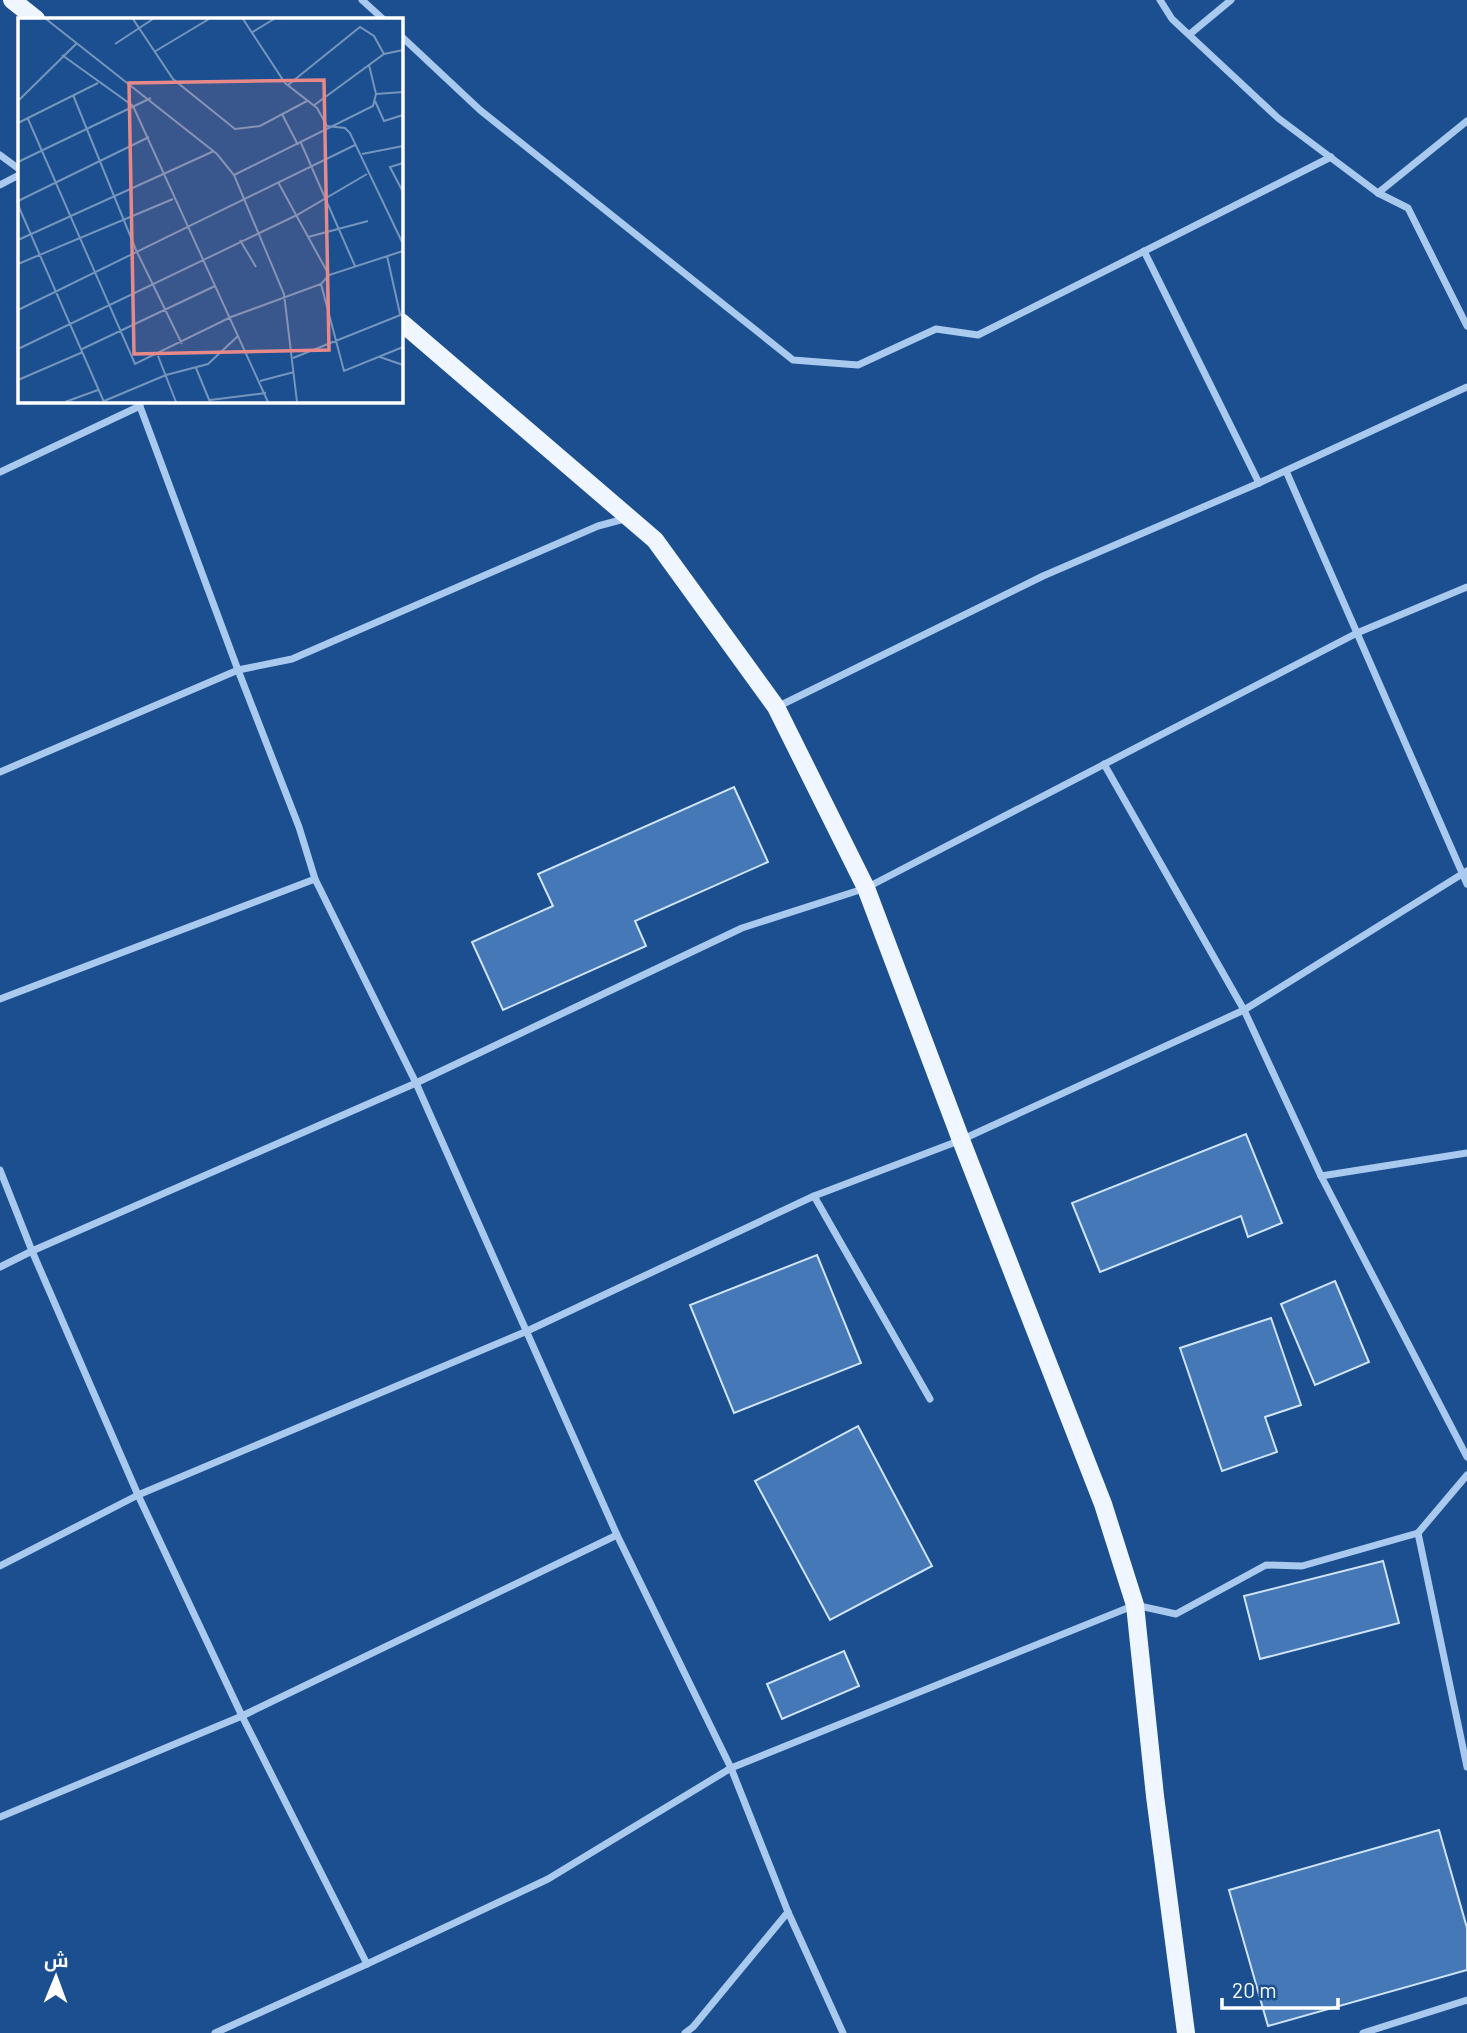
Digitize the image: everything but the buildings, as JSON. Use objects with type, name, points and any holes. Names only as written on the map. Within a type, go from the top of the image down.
[{"type":"main road","points":[[12,0],[36,18]]},
{"type":"main road","points":[[402,323],[655,540],[776,707],[866,888],[1103,1504],[1135,1605],[1155,1796],[1186,2033]]},
{"type":"street","points":[[362,0],[382,18]]},
{"type":"street","points":[[1160,0],[1172,19],[1278,118],[1378,193],[1408,208],[1467,326]]},
{"type":"street","points":[[1190,34],[1231,0]]},
{"type":"street","points":[[402,37],[480,110],[793,360],[858,365],[936,329],[978,335],[1331,157]]},
{"type":"street","points":[[1378,193],[1467,121]]},
{"type":"street","points":[[0,155],[18,168]]},
{"type":"street","points":[[0,185],[18,176]]},
{"type":"street","points":[[1144,251],[1259,483]]},
{"type":"street","points":[[776,707],[1043,576],[1286,471],[1467,387]]},
{"type":"street","points":[[0,472],[139,403],[299,827],[315,879],[416,1083],[617,1535],[731,1768],[788,1912],[843,2033]]},
{"type":"street","points":[[1286,471],[1465,873],[1467,884]]},
{"type":"street","points":[[0,772],[238,670],[292,659],[598,526],[629,518]]},
{"type":"street","points":[[0,1267],[416,1083],[742,928],[866,888],[1357,632],[1467,587]]},
{"type":"street","points":[[1104,764],[1244,1010],[1321,1176],[1467,1457]]},
{"type":"street","points":[[0,1566],[138,1495],[525,1332],[814,1196],[961,1139],[1244,1010],[1465,873]]},
{"type":"street","points":[[0,999],[315,879]]},
{"type":"street","points":[[1321,1176],[1467,1153]]},
{"type":"street","points":[[0,1170],[32,1251],[138,1495],[242,1716],[367,1964]]},
{"type":"street","points":[[814,1196],[930,1399]]},
{"type":"street","points":[[215,2033],[548,1878],[731,1768],[1135,1605],[1176,1614],[1266,1565],[1302,1566],[1418,1533],[1467,1475]]},
{"type":"street","points":[[1418,1533],[1467,1767]]},
{"type":"street","points":[[0,1817],[242,1716],[617,1535]]},
{"type":"street","points":[[685,2033],[693,2027],[788,1912]]},
{"type":"street","points":[[1363,2033],[1467,2000]]}]
